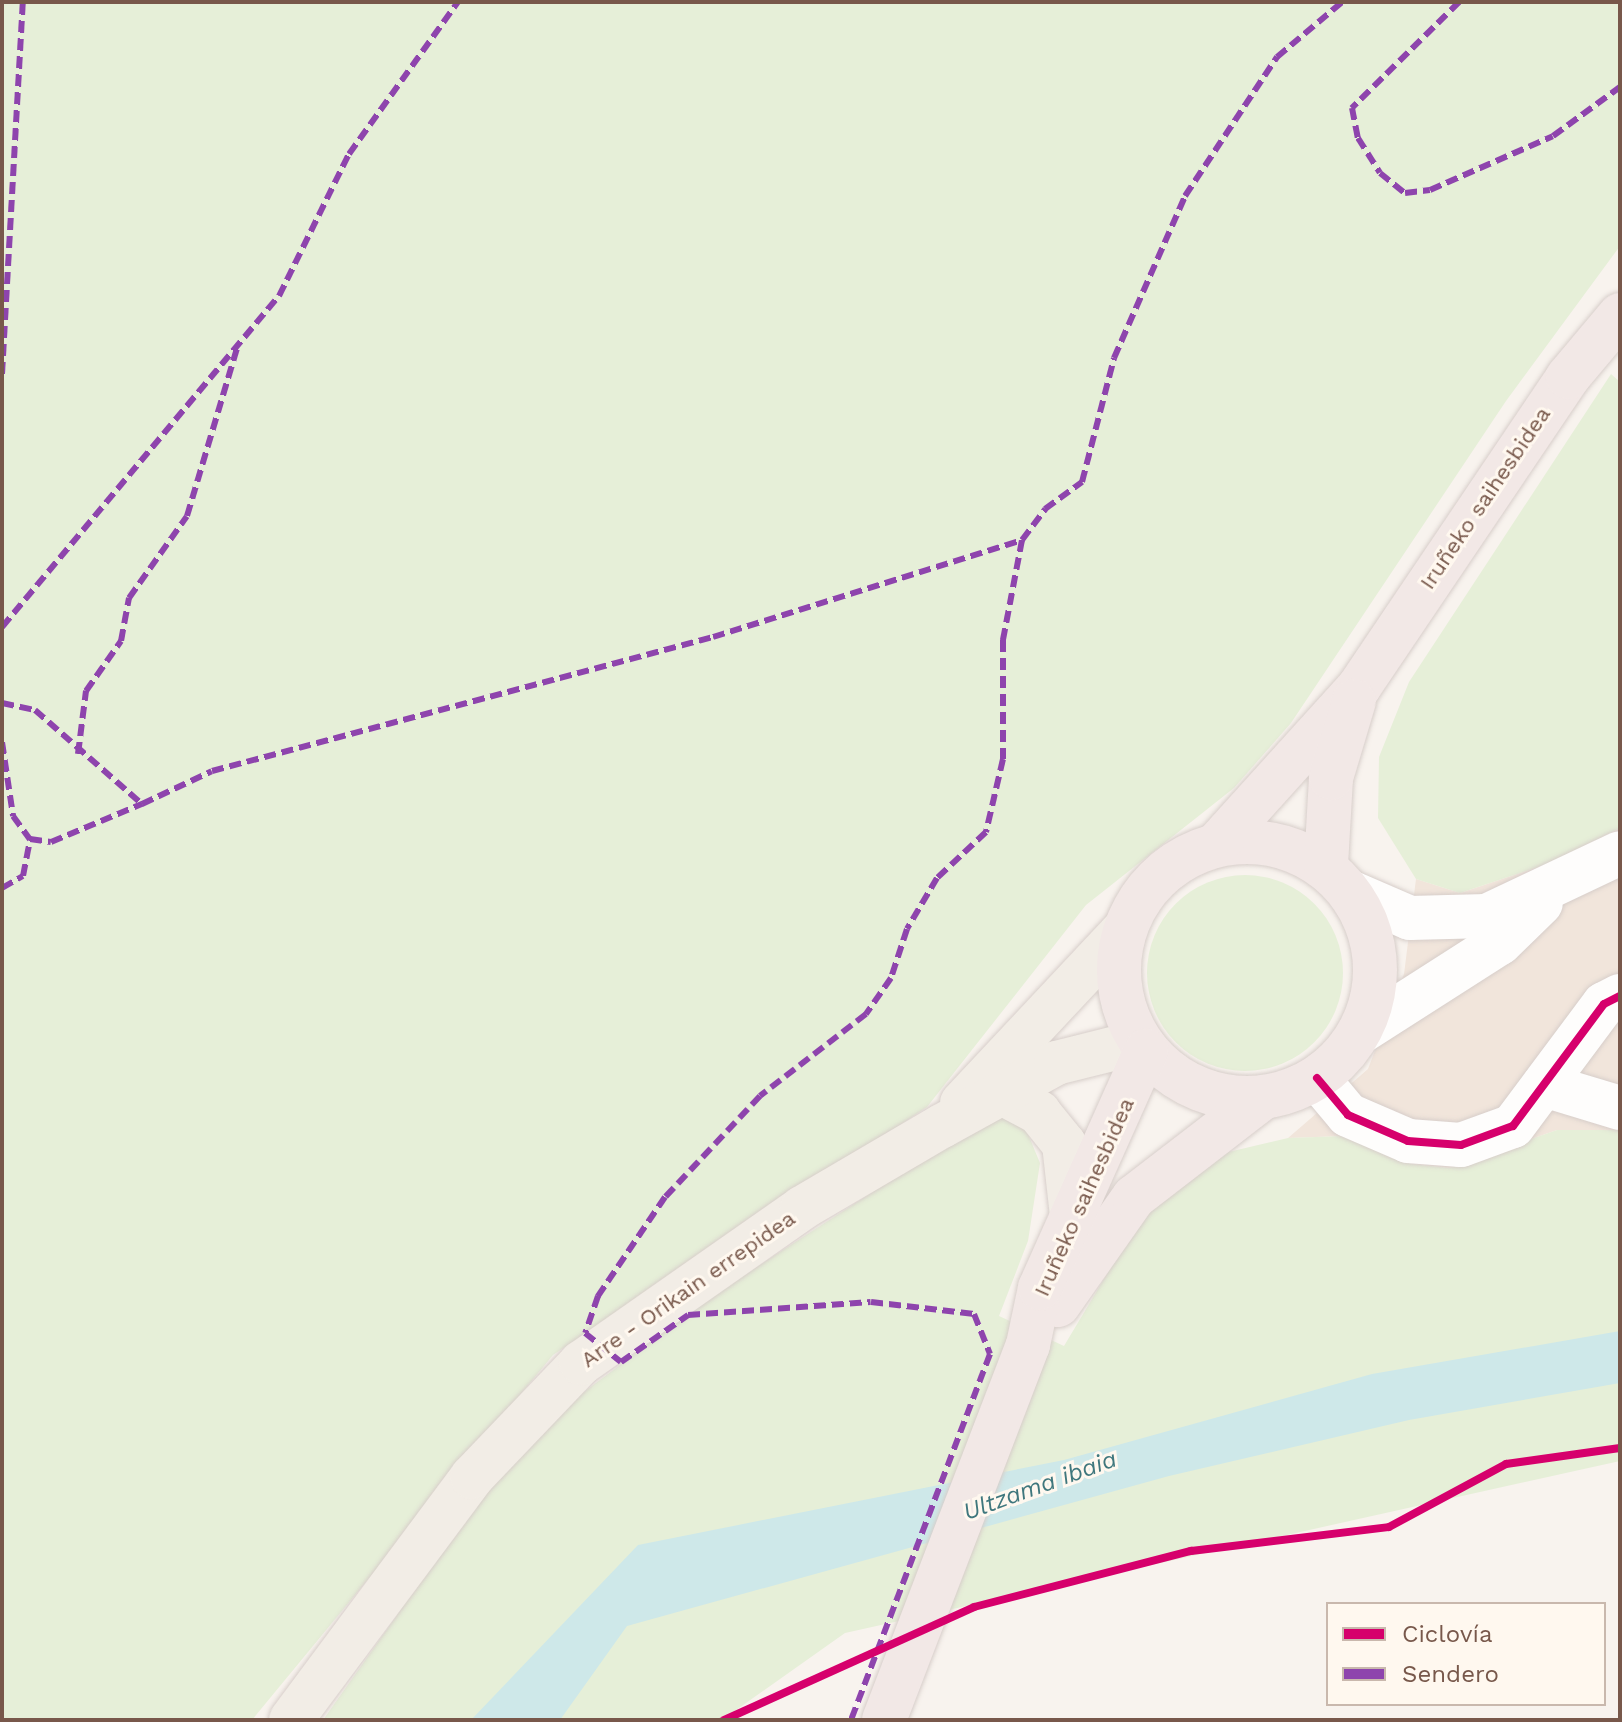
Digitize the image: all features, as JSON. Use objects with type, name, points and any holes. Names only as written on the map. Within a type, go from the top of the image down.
[{"type":"highway","name":"Iruñeko saihesbidea","points":[[1219,842],[1359,687],[1568,377],[1620,315]]},
{"type":"highway","name":"Iruñeko saihesbidea","points":[[1339,879],[1331,778],[1359,687]]},
{"type":"highway","points":[[1219,842],[1276,843],[1339,879],[1373,937],[1375,986],[1359,1033],[1317,1078],[1264,1097],[1199,1089],[1143,1046],[1121,999],[1123,931],[1159,873],[1219,842]]},
{"type":"highway","name":"Iruñeko saihesbidea","points":[[884,1720],[1028,1345],[1040,1288],[1143,1046]]},
{"type":"highway","name":"Iruñeko saihesbidea","points":[[1028,1345],[1134,1197],[1264,1097]]},
{"type":"main road","name":"Arre - Orikain errepidea","points":[[942,1126],[1123,931]]},
{"type":"main road","name":"Arre - Orikain errepidea","points":[[291,1720],[472,1477],[581,1363],[802,1208],[942,1126],[1056,1063],[1143,1046]]},
{"type":"main road","points":[[1004,1094],[1039,1113],[1064,1144],[1072,1215]]},
{"type":"street","points":[[1339,879],[1410,918],[1450,920],[1487,916],[1557,887],[1620,853]]},
{"type":"street","points":[[1359,1033],[1500,943],[1557,887]]},
{"type":"street","points":[[1317,1078],[1348,1115],[1408,1141],[1461,1145],[1513,1126],[1604,1004],[1620,996]]},
{"type":"street","points":[[1544,1085],[1620,1108]]},
{"type":"shaded area","points":[[1620,828],[1620,1130],[1557,1130],[1449,1168],[1413,1164],[1344,1136],[1288,1138],[1368,1069],[1404,974],[1416,879],[1460,893],[1547,864]]},
{"type":"green space","points":[[2,2],[1620,2],[1620,246],[1506,401],[1291,723],[1234,788],[1086,905],[927,1107],[553,1355],[252,1720],[2,1720]]},
{"type":"green space","points":[[1611,374],[1620,382],[1620,828],[1547,864],[1460,893],[1416,879],[1378,818],[1379,757],[1409,682]]},
{"type":"green space","points":[[1245,875],[1282,883],[1314,904],[1335,936],[1343,973],[1335,1010],[1314,1042],[1282,1063],[1245,1071],[1208,1063],[1176,1042],[1155,1010],[1147,973],[1155,936],[1176,904],[1208,883]]},
{"type":"green space","points":[[995,1113],[1025,1127],[1040,1163],[1028,1241],[999,1316],[1064,1346],[1147,1207],[1220,1154],[1288,1138],[1344,1136],[1412,1164],[1449,1168],[1557,1130],[1620,1130],[1620,1461],[845,1633],[722,1720],[323,1720],[474,1506],[565,1406],[721,1290]]},
{"type":"water","name":"Ultzama ibaia","points":[[1620,1331],[1620,1383],[1409,1420],[1169,1476],[627,1626],[560,1720],[471,1720],[638,1545],[1064,1460],[1372,1374]]},
{"type":"marked path","points":[[2,374],[23,2]]},
{"type":"marked path","points":[[2,627],[279,296],[349,154],[458,2]]},
{"type":"marked path","points":[[1022,540],[1045,509],[1082,482],[1114,358],[1185,196],[1277,57],[1342,2]]},
{"type":"marked path","points":[[1459,2],[1352,108],[1358,138],[1380,173],[1405,193],[1430,190],[1553,136],[1620,87]]},
{"type":"marked path","points":[[78,754],[86,691],[121,641],[129,598],[187,516],[238,345]]},
{"type":"marked path","points":[[2,703],[35,710],[142,804],[212,771],[713,637],[1022,540],[1003,640],[1003,759],[986,832],[937,878],[907,929],[891,978],[866,1014],[760,1096],[665,1197],[598,1296],[585,1333],[621,1362],[688,1315],[871,1302],[974,1314],[990,1354],[851,1720]]},
{"type":"marked path","points":[[2,742],[13,816],[30,839],[51,842],[142,804]]},
{"type":"marked path","points":[[2,888],[23,876],[30,839]]},
{"type":"cycle path","points":[[1317,1078],[1348,1115],[1408,1141],[1461,1145],[1513,1126],[1604,1004],[1620,996]]},
{"type":"cycle path","points":[[724,1720],[974,1607],[1191,1551],[1389,1527],[1506,1464],[1620,1448]]}]
